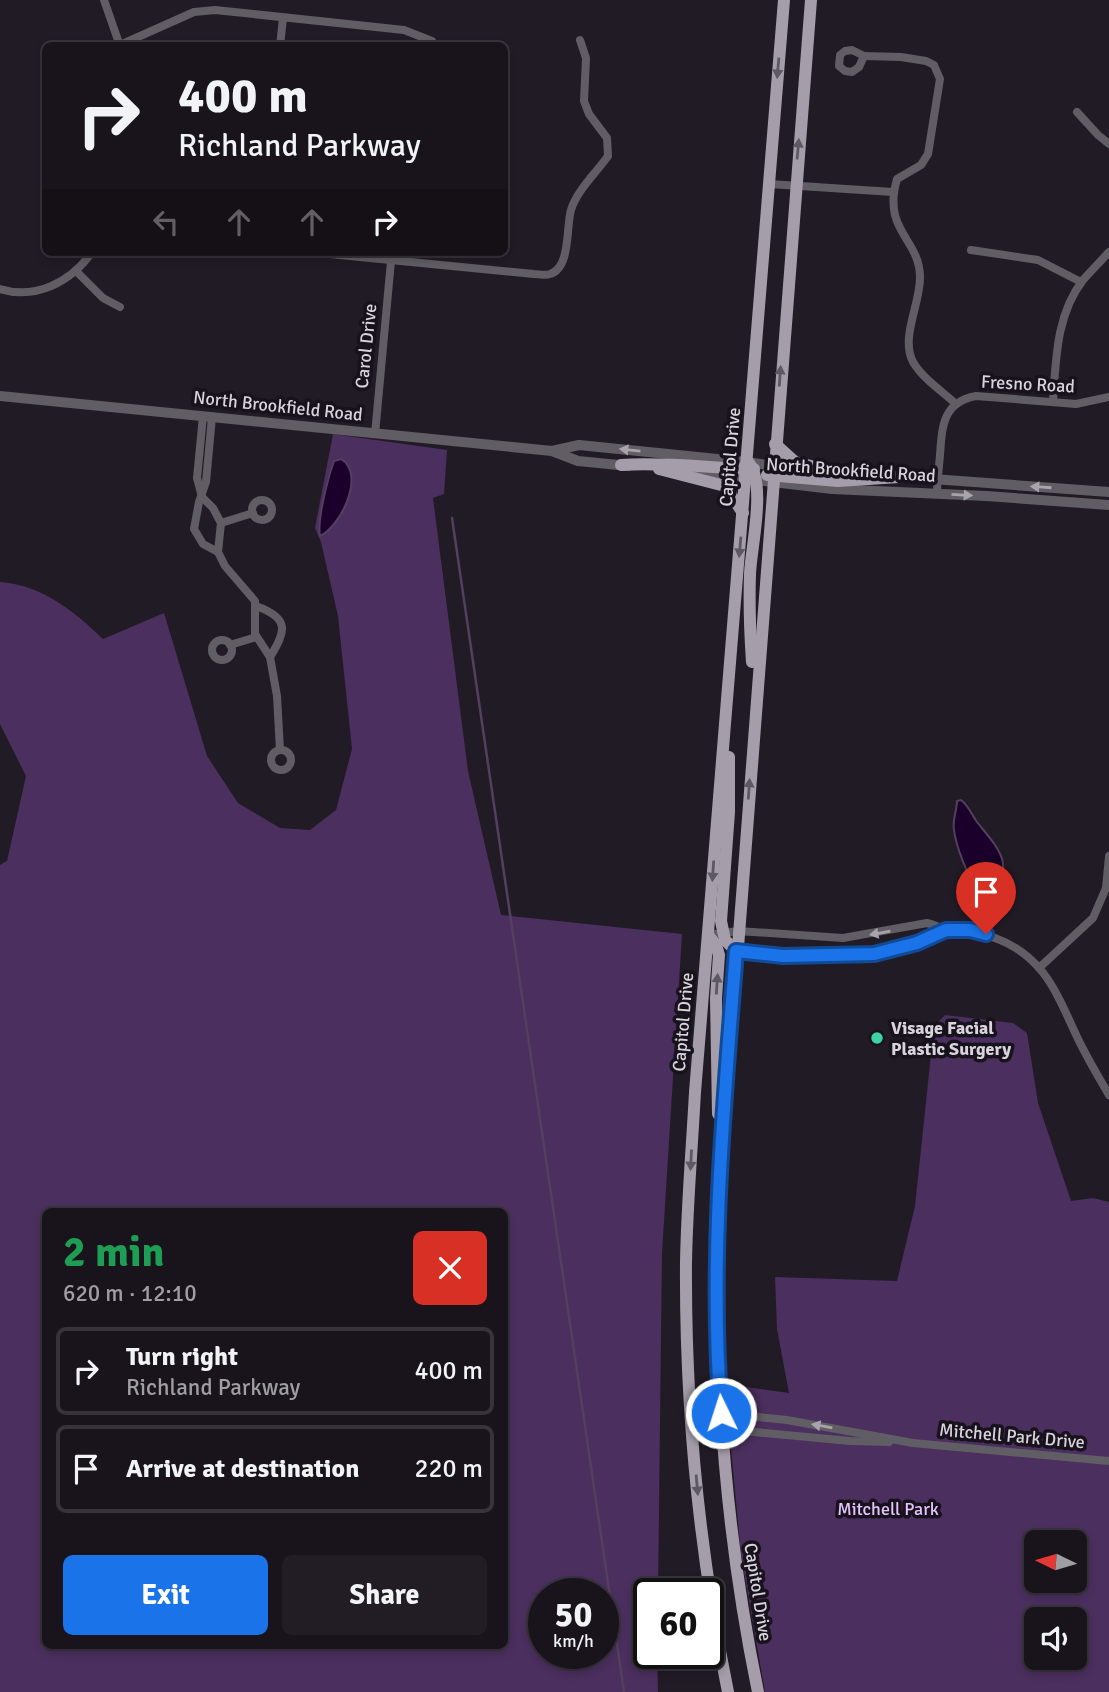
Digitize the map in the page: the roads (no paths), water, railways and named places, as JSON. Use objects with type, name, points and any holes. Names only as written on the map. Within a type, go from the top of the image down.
[{"type":"main road","points":[[769,184],[784,0]]},
{"type":"main road","points":[[738,931],[811,0]]},
{"type":"main road","name":"Capitol Drive","points":[[728,1692],[708,1579],[691,1426],[687,1231],[695,1092],[727,688],[743,514],[751,472],[755,353],[769,184]]},
{"type":"main road","points":[[775,444],[794,461],[823,469]]},
{"type":"main road","points":[[621,465],[657,462],[838,481],[899,477]]},
{"type":"main road","points":[[659,469],[725,486],[743,514]]},
{"type":"main road","points":[[751,472],[757,494],[750,572],[750,637],[755,697]]},
{"type":"main road","points":[[727,688],[730,784],[722,932],[728,944],[736,951]]},
{"type":"main road","name":"Capitol Drive","points":[[738,931],[721,1150],[716,1311],[722,1428],[733,1545],[758,1692]]},
{"type":"main road","points":[[708,934],[719,955],[716,1097],[721,1150]]},
{"type":"street","points":[[104,0],[119,42]]},
{"type":"street","points":[[225,0],[226,11]]},
{"type":"street","points":[[127,42],[194,12],[226,11],[404,30],[432,42]]},
{"type":"street","points":[[280,42],[283,18]]},
{"type":"street","points":[[345,256],[534,274],[551,274],[559,269],[566,253],[571,210],[608,156],[609,146],[607,138],[589,114],[584,101],[586,58],[580,40]]},
{"type":"street","points":[[864,56],[926,61],[934,65],[940,79],[928,154],[921,165],[897,179],[893,192],[893,213],[898,228],[918,263],[920,274],[910,334],[913,361],[922,374],[956,404],[947,414],[943,425],[937,494]]},
{"type":"street","points":[[1077,112],[1109,144]]},
{"type":"street","points":[[769,184],[893,192]]},
{"type":"street","points":[[971,250],[1038,260],[1081,282]]},
{"type":"street","points":[[1053,401],[1061,327],[1081,282],[1109,252]]},
{"type":"street","points":[[0,289],[18,293],[49,288],[76,271],[89,256]]},
{"type":"street","points":[[429,264],[430,256]]},
{"type":"street","name":"Carol Drive","points":[[375,434],[391,261]]},
{"type":"street","points":[[76,271],[103,298],[120,307]]},
{"type":"street","name":"North Brookfield Road","points":[[0,396],[552,451],[578,461],[659,469],[751,472]]},
{"type":"street","name":"Fresno Road","points":[[956,404],[976,396],[1076,404],[1109,397]]},
{"type":"street","points":[[208,416],[206,482],[194,528],[203,544],[218,552]]},
{"type":"street","name":"North Brookfield Road","points":[[552,451],[579,445],[751,472]]},
{"type":"street","name":"North Brookfield Road","points":[[773,475],[823,469],[1109,492]]},
{"type":"street","name":"North Brookfield Road","points":[[773,475],[832,489],[1109,505]]},
{"type":"street","points":[[202,496],[221,523],[218,552],[225,566],[252,595],[256,606],[256,637],[270,657],[277,696],[281,750]]},
{"type":"street","points":[[221,523],[253,513]]},
{"type":"street","points":[[256,606],[269,611],[282,623],[282,638],[270,657]]},
{"type":"street","points":[[230,645],[256,637]]},
{"type":"street","points":[[1040,968],[1093,918],[1106,888],[1109,856]]},
{"type":"street","points":[[708,934],[738,931],[843,939],[927,923],[946,930]]},
{"type":"street","points":[[708,934],[736,951],[783,956],[874,954],[902,947],[946,930],[970,930],[996,938],[1020,951],[1040,968],[1056,990],[1083,1051],[1108,1090]]},
{"type":"street","points":[[843,939],[843,956]]},
{"type":"street","name":"Mitchell Park Drive","points":[[690,1410],[787,1420],[913,1443]]},
{"type":"street","name":"Mitchell Park Drive","points":[[691,1426],[1109,1461]]},
{"type":"waterway","points":[[452,518],[624,1692]]},
{"type":"place","name":"Visage Facial Plastic Surgery","points":[[877,1038]]},
{"type":"park label","name":"Mitchell Park","points":[[888,1509]]}]
